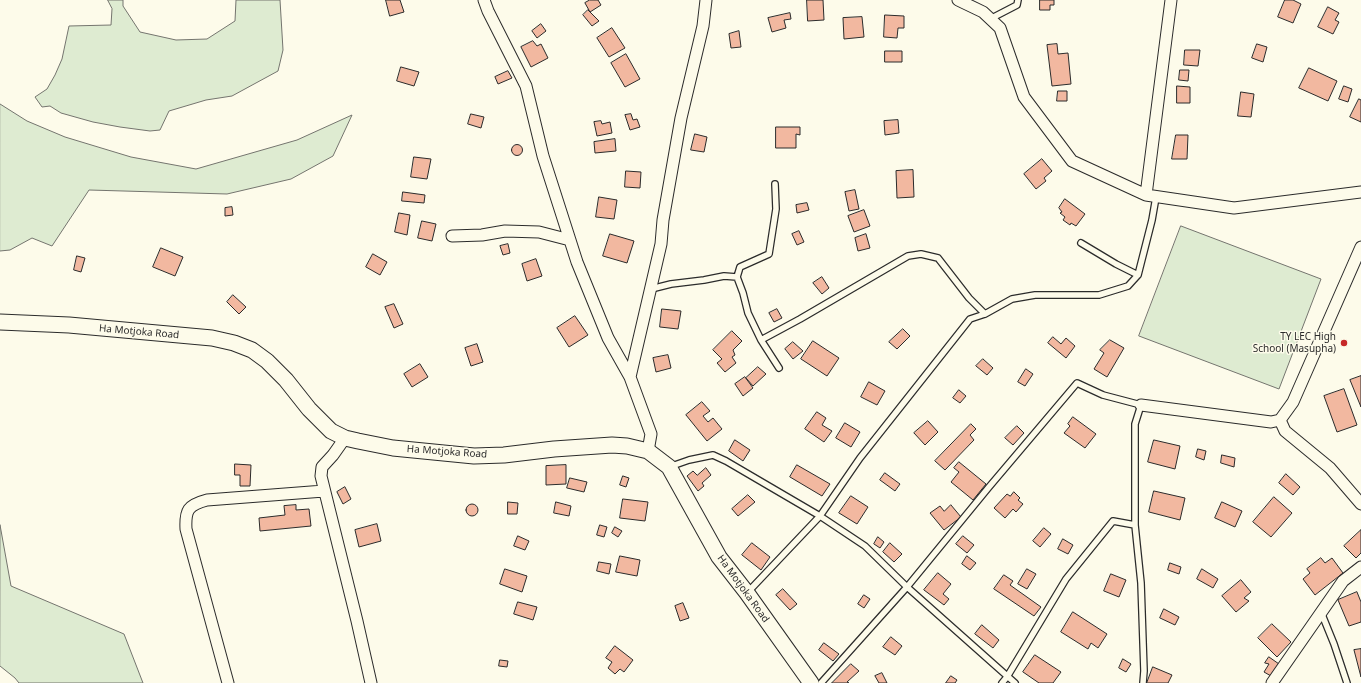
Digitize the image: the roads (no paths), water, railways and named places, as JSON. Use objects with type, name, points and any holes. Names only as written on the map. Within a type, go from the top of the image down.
[{"type":"street","points":[[484,0],[488,11],[526,86],[543,156],[577,262],[608,338],[630,377],[652,434],[648,451]]},
{"type":"street","points":[[630,377],[661,244],[663,220],[681,118],[703,26],[706,0]]},
{"type":"street","points":[[958,0],[983,12],[1000,28],[1024,97],[1072,161],[1151,196],[1234,208],[1361,192]]},
{"type":"street","points":[[1151,196],[1171,0]]},
{"type":"street","points":[[452,236],[482,236],[505,231],[539,232],[570,240]]},
{"type":"street","points":[[1141,405],[1271,422],[1280,420],[1293,402],[1361,247]]},
{"type":"street","name":"Ha Motjoka Road","points":[[0,322],[101,328],[212,338],[234,343],[252,350],[267,361],[286,380],[323,424],[331,431],[345,438],[393,448],[474,456],[504,455],[554,449],[612,445],[627,446],[648,451],[669,467],[719,557],[747,593],[811,683]]},
{"type":"street","points":[[1280,420],[1285,431],[1330,468],[1361,504]]},
{"type":"street","points":[[345,438],[322,467],[321,476],[371,683]]},
{"type":"street","points":[[228,683],[186,529],[185,517],[188,509],[195,503],[207,500],[324,491]]},
{"type":"street","points":[[1272,683],[1343,581],[1361,567]]},
{"type":"lane","points":[[990,19],[1017,5],[1018,0]]},
{"type":"lane","points":[[774,184],[776,209],[769,254],[740,267],[737,278],[743,293],[748,313],[761,340],[779,368]]},
{"type":"lane","points":[[747,593],[820,516],[860,458],[970,319],[985,314],[1012,299],[1035,295],[1099,295],[1128,286],[1138,275],[1152,220],[1151,196]]},
{"type":"lane","points":[[1081,243],[1138,275]]},
{"type":"lane","points":[[761,340],[800,320],[908,256],[922,254],[938,258],[969,298],[985,314]]},
{"type":"lane","points":[[650,290],[671,284],[724,276],[737,278]]},
{"type":"lane","points":[[822,683],[907,587],[1077,383],[1103,395],[1141,405],[1135,424],[1135,525],[1141,583],[1144,671],[1143,683]]},
{"type":"lane","points":[[669,467],[689,460],[713,455],[726,461],[820,516],[865,546],[907,587],[1015,683]]},
{"type":"lane","points":[[1002,683],[1008,677],[1066,579],[1113,521],[1135,525]]},
{"type":"lane","points":[[1321,612],[1334,644],[1347,683]]},
{"type":"place","name":"TY LEC High School (Masupha)","points":[[1344,343]]}]
